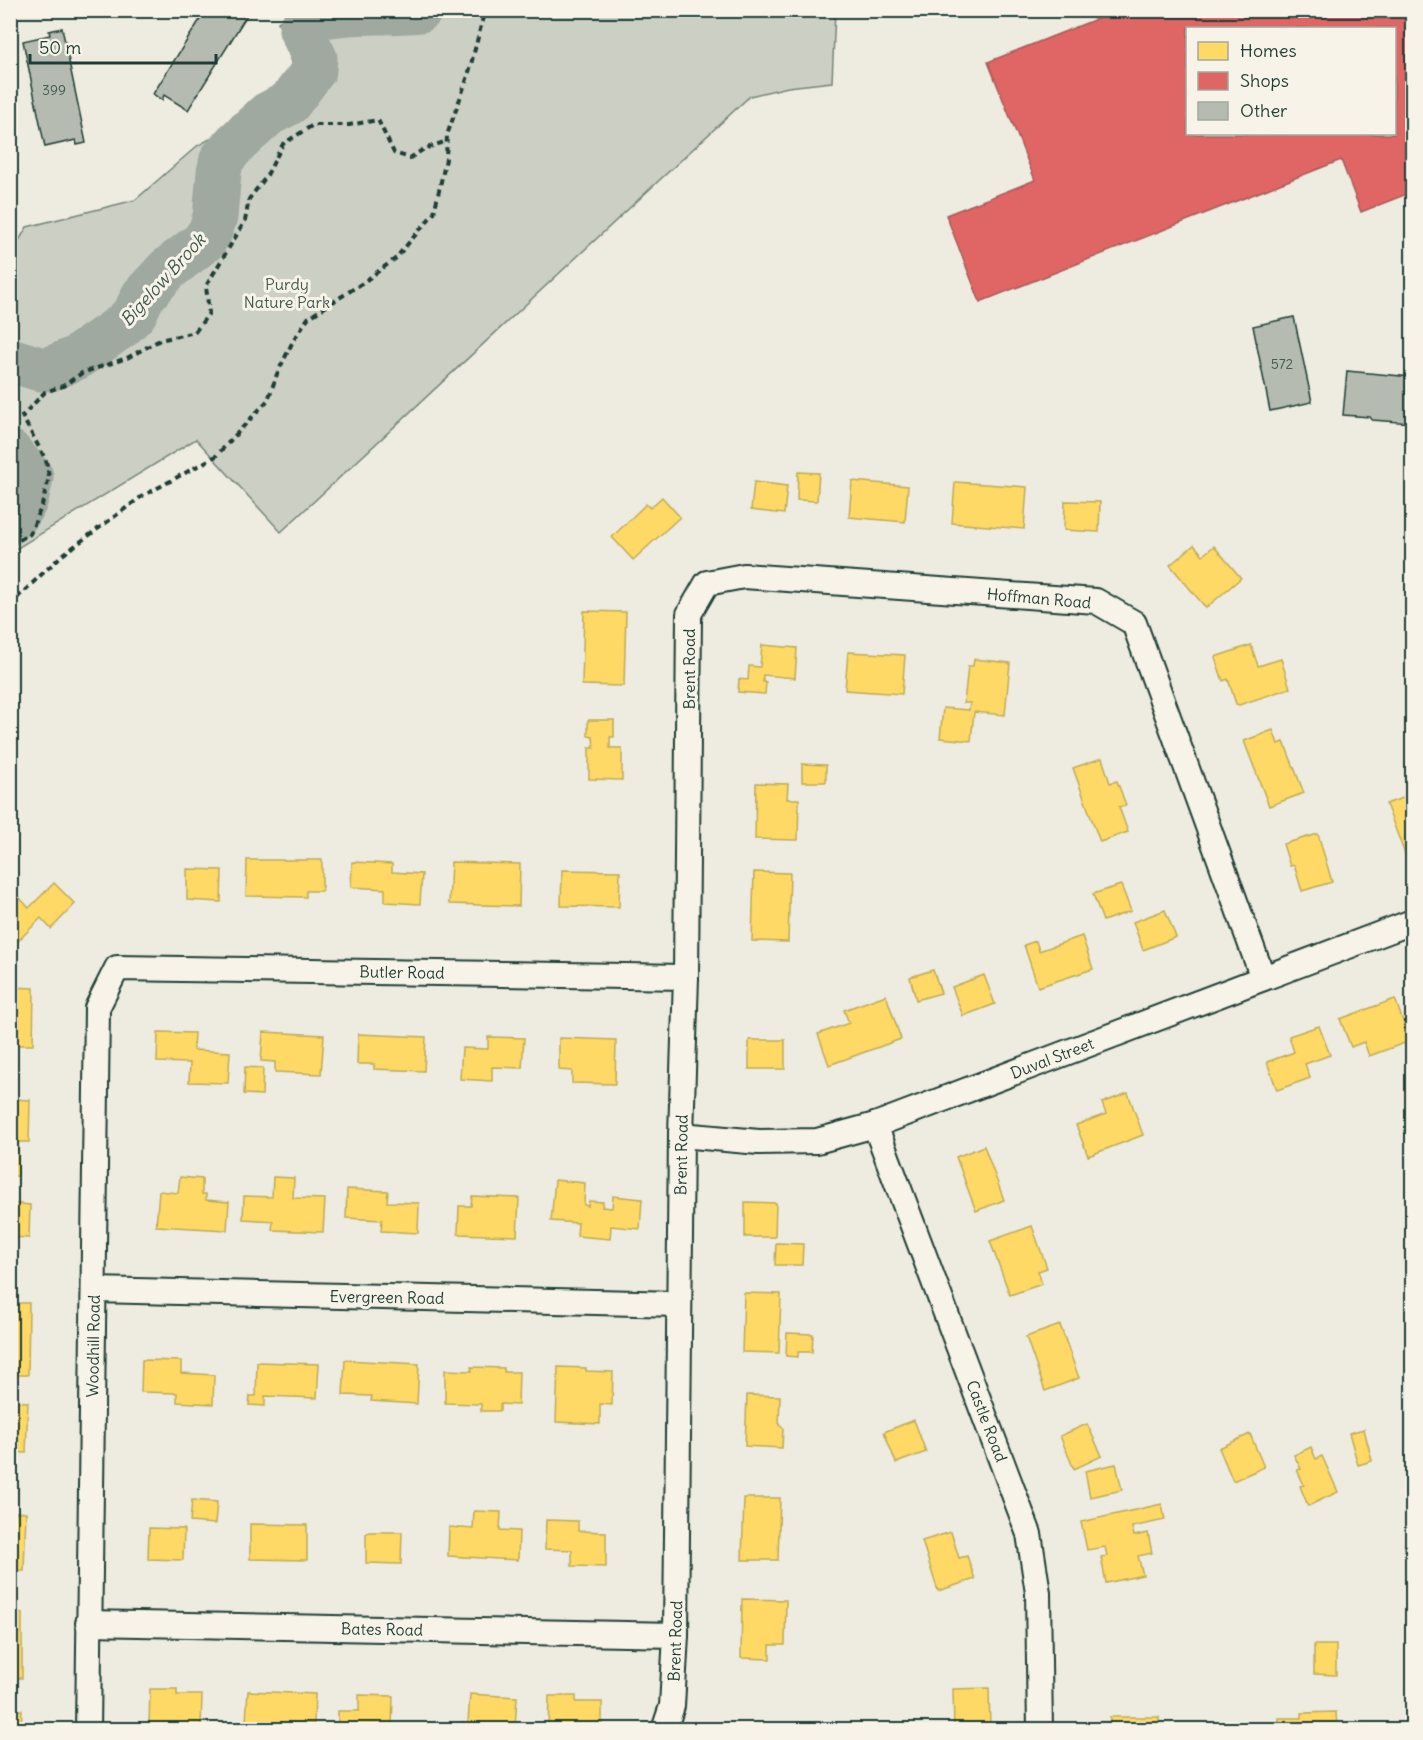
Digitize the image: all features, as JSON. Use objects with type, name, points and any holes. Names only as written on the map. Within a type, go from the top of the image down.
[{"type":"street","name":"Hoffman Road","points":[[707,583],[744,576],[1096,601],[1134,623],[1263,978]]},
{"type":"street","name":"Brent Road","points":[[664,1730],[672,1706],[676,1635],[689,614],[707,583]]},
{"type":"street","name":"Duval Street","points":[[681,1135],[759,1142],[817,1141],[875,1125],[1413,922]]},
{"type":"street","name":"Butler Road","points":[[117,968],[686,977]]},
{"type":"street","name":"Woodhill Road","points":[[88,1730],[97,1008],[117,968]]},
{"type":"street","name":"Castle Road","points":[[875,1125],[1029,1534],[1038,1593],[1040,1730]]},
{"type":"street","name":"Evergreen Road","points":[[94,1290],[679,1304]]},
{"type":"street","name":"Bates Road","points":[[88,1623],[676,1635]]},
{"type":"path","points":[[10,606],[61,556],[141,497],[216,456],[268,400],[277,374],[293,341],[308,318],[395,259],[434,213],[446,159],[447,135],[468,76],[484,10]]},
{"type":"path","points":[[10,545],[30,534],[42,506],[49,477],[46,459],[22,416],[45,392],[63,386],[82,374],[127,358],[160,340],[195,332],[209,313],[207,286],[245,221],[249,199],[266,177],[283,144],[313,125],[349,125],[378,120],[394,153],[410,158],[424,148],[447,141]]},
{"type":"green space","name":"Purdy Nature Park","points":[[302,10],[835,11],[832,82],[788,87],[750,96],[281,532],[196,439],[11,552],[11,254],[27,227],[135,200],[197,146],[269,106],[299,94],[295,71],[278,22]]},
{"type":"building: Homes","points":[[798,472],[819,473],[817,501],[797,500]]},
{"type":"building: Homes","points":[[852,481],[908,486],[905,522],[849,517]]},
{"type":"building: Homes","points":[[754,482],[787,486],[784,514],[751,510]]},
{"type":"building: Homes","points":[[955,482],[1027,487],[1024,529],[952,523]]},
{"type":"building: Homes","points":[[662,497],[680,517],[633,560],[612,537],[646,504],[650,508]]},
{"type":"building: Homes","points":[[1065,501],[1100,502],[1099,532],[1064,530]]},
{"type":"building: Homes","points":[[1194,545],[1203,555],[1214,546],[1241,578],[1206,608],[1170,565]]},
{"type":"building: Homes","points":[[584,611],[626,612],[624,686],[582,685]]},
{"type":"building: Homes","points":[[762,645],[797,648],[795,678],[763,675],[763,682],[766,682],[765,694],[738,692],[739,679],[748,680],[749,666],[760,667]]},
{"type":"building: Homes","points":[[1251,645],[1258,666],[1281,659],[1290,688],[1239,705],[1236,704],[1228,679],[1223,681],[1215,657]]},
{"type":"building: Homes","points":[[848,652],[905,655],[902,694],[845,690]]},
{"type":"building: Homes","points":[[974,659],[1010,663],[1005,715],[974,712],[971,741],[940,738],[943,708],[969,710],[970,703],[964,703],[968,666],[973,666]]},
{"type":"building: Homes","points":[[588,720],[614,720],[614,737],[610,737],[610,748],[622,748],[622,780],[589,779],[589,748],[594,748],[593,737],[588,736]]},
{"type":"building: Homes","points":[[1273,730],[1278,744],[1284,742],[1304,793],[1269,806],[1244,741]]},
{"type":"building: Homes","points":[[1102,758],[1110,783],[1117,781],[1126,805],[1119,807],[1128,832],[1100,842],[1073,768]]},
{"type":"building: Homes","points":[[802,764],[826,765],[826,782],[802,782]]},
{"type":"building: Homes","points":[[756,783],[788,784],[787,799],[799,799],[798,840],[755,839]]},
{"type":"building: Homes","points":[[1408,796],[1412,808],[1412,852],[1405,854],[1386,804]]},
{"type":"building: Homes","points":[[1318,834],[1332,882],[1302,891],[1294,865],[1290,866],[1283,844]]},
{"type":"building: Homes","points":[[247,860],[322,860],[322,891],[306,891],[306,897],[246,896]]},
{"type":"building: Homes","points":[[352,862],[392,864],[392,872],[422,874],[420,904],[385,902],[385,889],[351,887]]},
{"type":"building: Homes","points":[[451,862],[520,864],[519,906],[449,904]]},
{"type":"building: Homes","points":[[187,869],[222,870],[221,902],[187,900]]},
{"type":"building: Homes","points":[[562,870],[620,871],[619,907],[561,906]]},
{"type":"building: Homes","points":[[754,872],[790,873],[788,942],[752,941]]},
{"type":"building: Homes","points":[[54,883],[75,904],[51,929],[41,918],[12,947],[10,906],[19,897],[29,908]]},
{"type":"building: Homes","points":[[1121,885],[1131,911],[1103,921],[1093,894]]},
{"type":"building: Homes","points":[[1165,910],[1176,937],[1143,950],[1133,922]]},
{"type":"building: Homes","points":[[1082,936],[1093,969],[1038,987],[1024,945],[1036,941],[1039,951]]},
{"type":"building: Homes","points":[[933,970],[941,993],[916,1000],[910,977]]},
{"type":"building: Homes","points":[[984,975],[995,1004],[963,1016],[952,987]]},
{"type":"building: Homes","points":[[10,987],[34,988],[33,1045],[10,1045]]},
{"type":"building: Homes","points":[[886,995],[901,1039],[829,1065],[818,1034],[849,1023],[844,1010]]},
{"type":"building: Homes","points":[[1395,999],[1410,1041],[1369,1056],[1364,1042],[1351,1047],[1340,1019]]},
{"type":"building: Homes","points":[[1319,1026],[1330,1055],[1305,1064],[1310,1078],[1277,1090],[1267,1062],[1294,1052],[1289,1036]]},
{"type":"building: Homes","points":[[158,1032],[194,1033],[193,1050],[230,1052],[228,1083],[189,1082],[190,1063],[157,1062]]},
{"type":"building: Homes","points":[[263,1032],[324,1035],[321,1074],[275,1072],[275,1062],[261,1061]]},
{"type":"building: Homes","points":[[358,1034],[426,1037],[424,1071],[374,1069],[374,1064],[357,1064]]},
{"type":"building: Homes","points":[[488,1037],[524,1038],[522,1068],[492,1067],[492,1081],[460,1079],[462,1048],[488,1049]]},
{"type":"building: Homes","points":[[559,1038],[616,1040],[615,1084],[572,1083],[572,1071],[559,1070]]},
{"type":"building: Homes","points":[[749,1040],[785,1040],[785,1069],[749,1069]]},
{"type":"building: Homes","points":[[245,1067],[263,1068],[262,1095],[244,1094]]},
{"type":"building: Homes","points":[[1128,1093],[1143,1135],[1088,1156],[1076,1125],[1106,1114],[1102,1103]]},
{"type":"building: Homes","points":[[10,1099],[30,1100],[29,1142],[18,1142],[18,1176],[10,1176]]},
{"type":"building: Homes","points":[[984,1146],[1004,1200],[976,1211],[956,1157]]},
{"type":"building: Homes","points":[[180,1177],[202,1179],[202,1194],[206,1194],[206,1200],[229,1202],[227,1230],[156,1226],[159,1191],[178,1193]]},
{"type":"building: Homes","points":[[273,1177],[294,1178],[293,1198],[325,1199],[323,1232],[272,1230],[273,1221],[243,1219],[244,1196],[272,1197]]},
{"type":"building: Homes","points":[[555,1180],[585,1183],[584,1205],[588,1206],[589,1201],[603,1202],[602,1207],[612,1208],[613,1196],[642,1199],[640,1229],[611,1226],[610,1239],[577,1236],[578,1223],[551,1221]]},
{"type":"building: Homes","points":[[347,1189],[388,1191],[387,1202],[419,1203],[418,1233],[381,1231],[382,1220],[346,1218]]},
{"type":"building: Homes","points":[[472,1196],[519,1198],[517,1236],[458,1234],[459,1206],[471,1206]]},
{"type":"building: Homes","points":[[745,1202],[776,1203],[775,1237],[745,1237]]},
{"type":"building: Homes","points":[[10,1203],[30,1205],[29,1238],[10,1237]]},
{"type":"building: Homes","points":[[1032,1226],[1047,1268],[1038,1271],[1042,1284],[1010,1295],[990,1241]]},
{"type":"building: Homes","points":[[776,1243],[803,1244],[802,1265],[775,1265]]},
{"type":"building: Homes","points":[[744,1293],[781,1294],[779,1353],[742,1352]]},
{"type":"building: Homes","points":[[10,1303],[29,1303],[28,1375],[10,1375]]},
{"type":"building: Homes","points":[[1060,1325],[1079,1378],[1045,1391],[1026,1337]]},
{"type":"building: Homes","points":[[787,1333],[813,1334],[812,1352],[798,1352],[798,1357],[786,1356]]},
{"type":"building: Homes","points":[[142,1360],[181,1361],[181,1373],[214,1375],[213,1404],[177,1402],[177,1393],[141,1392]]},
{"type":"building: Homes","points":[[345,1360],[419,1364],[417,1404],[371,1401],[372,1396],[343,1395]]},
{"type":"building: Homes","points":[[257,1362],[319,1364],[317,1398],[265,1396],[265,1406],[249,1405],[250,1396],[256,1396]]},
{"type":"building: Homes","points":[[471,1367],[504,1368],[504,1372],[519,1372],[518,1405],[500,1404],[500,1411],[481,1411],[481,1404],[445,1403],[445,1370],[472,1371]]},
{"type":"building: Homes","points":[[558,1367],[613,1372],[612,1405],[600,1404],[600,1424],[556,1422]]},
{"type":"building: Homes","points":[[747,1395],[780,1396],[779,1425],[783,1428],[782,1448],[745,1446]]},
{"type":"building: Homes","points":[[10,1401],[28,1402],[26,1453],[10,1452]]},
{"type":"building: Homes","points":[[914,1420],[926,1452],[896,1463],[884,1432]]},
{"type":"building: Homes","points":[[1087,1424],[1102,1456],[1074,1469],[1060,1436]]},
{"type":"building: Homes","points":[[1364,1429],[1372,1461],[1358,1465],[1349,1433]]},
{"type":"building: Homes","points":[[1250,1434],[1264,1467],[1233,1481],[1219,1448]]},
{"type":"building: Homes","points":[[1311,1447],[1316,1459],[1322,1456],[1338,1492],[1308,1506],[1300,1486],[1304,1485],[1297,1470],[1301,1469],[1294,1455]]},
{"type":"building: Homes","points":[[1116,1464],[1122,1490],[1090,1497],[1085,1471]]},
{"type":"building: Homes","points":[[744,1498],[780,1498],[778,1560],[742,1560]]},
{"type":"building: Homes","points":[[192,1500],[217,1502],[215,1524],[190,1522]]},
{"type":"building: Homes","points":[[1162,1504],[1165,1520],[1132,1527],[1134,1536],[1148,1533],[1152,1553],[1138,1556],[1143,1575],[1106,1583],[1101,1557],[1107,1556],[1105,1547],[1087,1550],[1081,1522]]},
{"type":"building: Homes","points":[[474,1511],[501,1512],[500,1530],[519,1531],[518,1560],[448,1556],[449,1527],[473,1529]]},
{"type":"building: Homes","points":[[10,1512],[26,1512],[24,1571],[10,1571]]},
{"type":"building: Homes","points":[[546,1520],[578,1521],[578,1531],[606,1532],[606,1567],[572,1566],[572,1550],[545,1549]]},
{"type":"building: Homes","points":[[250,1524],[307,1525],[307,1560],[250,1559]]},
{"type":"building: Homes","points":[[149,1528],[184,1529],[183,1560],[148,1559]]},
{"type":"building: Homes","points":[[369,1532],[402,1532],[401,1564],[366,1563],[366,1534]]},
{"type":"building: Homes","points":[[951,1532],[959,1558],[967,1556],[975,1579],[938,1591],[922,1541]]},
{"type":"building: Homes","points":[[742,1599],[786,1600],[785,1645],[770,1645],[770,1659],[741,1658]]},
{"type":"building: Homes","points":[[10,1613],[22,1613],[22,1678],[10,1678]]},
{"type":"building: Homes","points":[[1314,1645],[1336,1645],[1336,1675],[1314,1674]]},
{"type":"building: Homes","points":[[989,1688],[990,1730],[954,1730],[953,1689]]},
{"type":"building: Homes","points":[[150,1689],[177,1689],[177,1695],[202,1695],[201,1728],[176,1730],[176,1728],[149,1727]]},
{"type":"building: Homes","points":[[248,1691],[315,1694],[314,1724],[281,1722],[281,1730],[261,1730],[262,1721],[246,1721]]},
{"type":"building: Homes","points":[[470,1694],[517,1697],[515,1728],[461,1730],[462,1722],[468,1723]]},
{"type":"building: Homes","points":[[359,1695],[393,1696],[392,1726],[367,1725],[367,1730],[338,1730],[338,1711],[359,1711]]},
{"type":"building: Homes","points":[[549,1696],[576,1696],[576,1702],[602,1702],[602,1730],[548,1730]]},
{"type":"building: Homes","points":[[10,1710],[22,1710],[21,1730],[10,1730]]},
{"type":"building: Homes","points":[[1336,1712],[1337,1730],[1279,1730],[1279,1718],[1302,1718],[1302,1713]]},
{"type":"building: Homes","points":[[1110,1717],[1159,1717],[1159,1730],[1098,1730],[1098,1722],[1110,1722]]},
{"type":"building: Homes","points":[[1387,1724],[1387,1730],[1350,1730],[1350,1725]]},
{"type":"building: Shops","points":[[1119,10],[1412,10],[1412,192],[1361,212],[1341,160],[980,302],[946,215],[1035,180],[988,62]]},
{"type":"building: Other","points":[[206,10],[250,10],[188,110],[164,95],[162,100],[153,94]]},
{"type":"building: Other","points":[[62,28],[86,143],[77,145],[76,140],[45,147],[23,41],[50,35],[49,31]]},
{"type":"building: Other","points":[[1294,317],[1312,402],[1270,411],[1253,326]]},
{"type":"building: Other","points":[[1347,371],[1412,377],[1412,423],[1343,415]]},
{"type":"waterway","name":"Bigelow Brook","points":[[10,360],[40,369],[50,369],[76,358],[122,326],[135,313],[143,296],[168,269],[203,242],[210,232],[215,217],[222,159],[268,114],[289,103],[314,70],[315,58],[301,30],[306,20],[334,14],[420,10]]},
{"type":"waterway","name":"Bigelow Brook","points":[[10,452],[31,477],[22,507],[10,521]]}]
